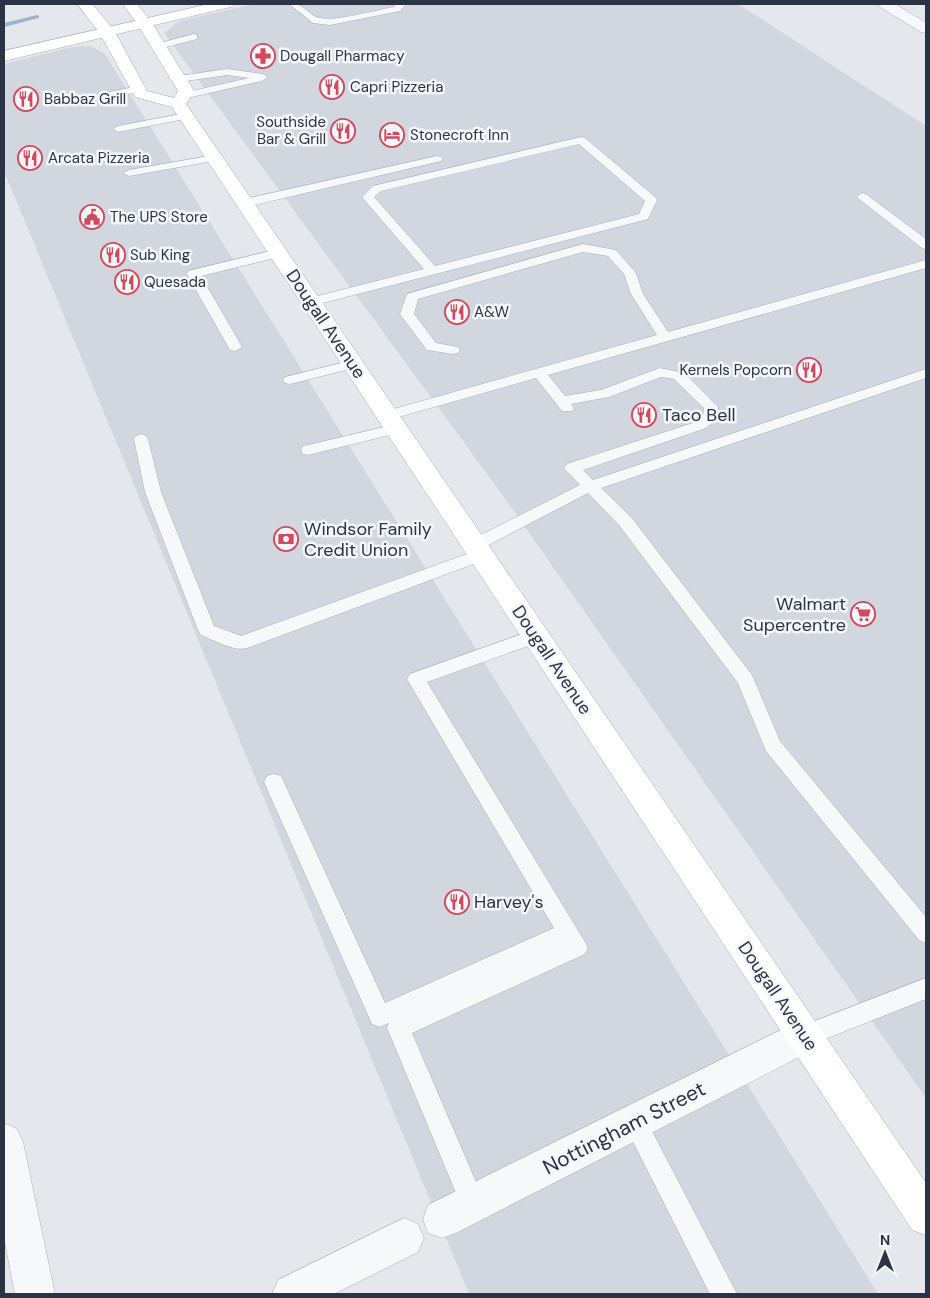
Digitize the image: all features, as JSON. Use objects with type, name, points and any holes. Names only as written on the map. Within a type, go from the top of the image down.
[{"type":"main road","points":[[84,4],[106,30],[141,94],[182,105]]},
{"type":"main road","name":"Dougall Avenue","points":[[130,4],[145,23],[186,91],[182,105],[244,203],[926,1216]]},
{"type":"main road","points":[[4,56],[106,30],[226,4]]},
{"type":"street","points":[[886,4],[926,29]]},
{"type":"street","name":"Nottingham Street","points":[[458,1211],[804,1036]]},
{"type":"street","points":[[4,1142],[35,1294]]},
{"type":"street","points":[[292,1294],[404,1238]]},
{"type":"lane","points":[[294,4],[316,21],[330,22],[397,9],[401,4]]},
{"type":"lane","points":[[159,46],[194,37]]},
{"type":"lane","points":[[118,129],[263,77],[227,72],[179,79]]},
{"type":"lane","points":[[70,102],[139,89]]},
{"type":"lane","points":[[311,302],[644,216],[651,200],[581,140],[378,188],[368,197],[433,270]]},
{"type":"lane","points":[[129,174],[215,158]]},
{"type":"lane","points":[[244,203],[437,159]]},
{"type":"lane","points":[[863,197],[926,245]]},
{"type":"lane","points":[[453,350],[432,348],[407,314],[412,297],[583,248],[612,254],[630,273],[637,294],[666,337]]},
{"type":"lane","points":[[235,347],[193,274],[279,254]]},
{"type":"lane","points":[[308,450],[538,373],[926,264]]},
{"type":"lane","points":[[290,380],[353,364]]},
{"type":"lane","points":[[538,373],[564,404],[604,394],[660,372],[679,376],[711,407],[710,418],[701,425],[572,468],[625,521],[746,680],[773,745],[926,933]]},
{"type":"lane","points":[[141,439],[153,492],[207,630],[241,644],[478,550],[590,486],[926,373]]},
{"type":"lane","points":[[458,1211],[398,1028],[577,947],[416,679],[536,636]]},
{"type":"lane","points":[[274,782],[380,1016],[568,932]]},
{"type":"lane","points":[[804,1036],[926,989]]},
{"type":"lane","points":[[635,1122],[724,1294]]},
{"type":"shaded area","points":[[254,4],[738,4],[926,126],[926,1098],[504,497],[164,33],[179,21]]},
{"type":"shaded area","points":[[91,46],[105,54],[878,1294],[469,1294],[4,171],[4,64],[72,47]]},
{"type":"waterway","points":[[4,25],[37,17]]},
{"type":"place","name":"Dougall Pharmacy","points":[[263,56]]},
{"type":"place","name":"Capri Pizzeria","points":[[332,87]]},
{"type":"place","name":"Babbaz Grill","points":[[26,99]]},
{"type":"place","name":"Southside Bar & Grill","points":[[343,131]]},
{"type":"place","name":"Stonecroft Inn","points":[[392,135]]},
{"type":"place","name":"Arcata Pizzeria","points":[[30,158]]},
{"type":"place","name":"The UPS Store","points":[[92,217]]},
{"type":"place","name":"Sub King","points":[[113,255]]},
{"type":"place","name":"Quesada","points":[[127,282]]},
{"type":"place","name":"A&W","points":[[457,312]]},
{"type":"place","name":"Kernels Popcorn","points":[[809,370]]},
{"type":"place","name":"Taco Bell","points":[[644,415]]},
{"type":"place","name":"Windsor Family Credit Union","points":[[286,539]]},
{"type":"place","name":"Walmart Supercentre","points":[[863,614]]},
{"type":"place","name":"Harvey's","points":[[457,902]]}]
